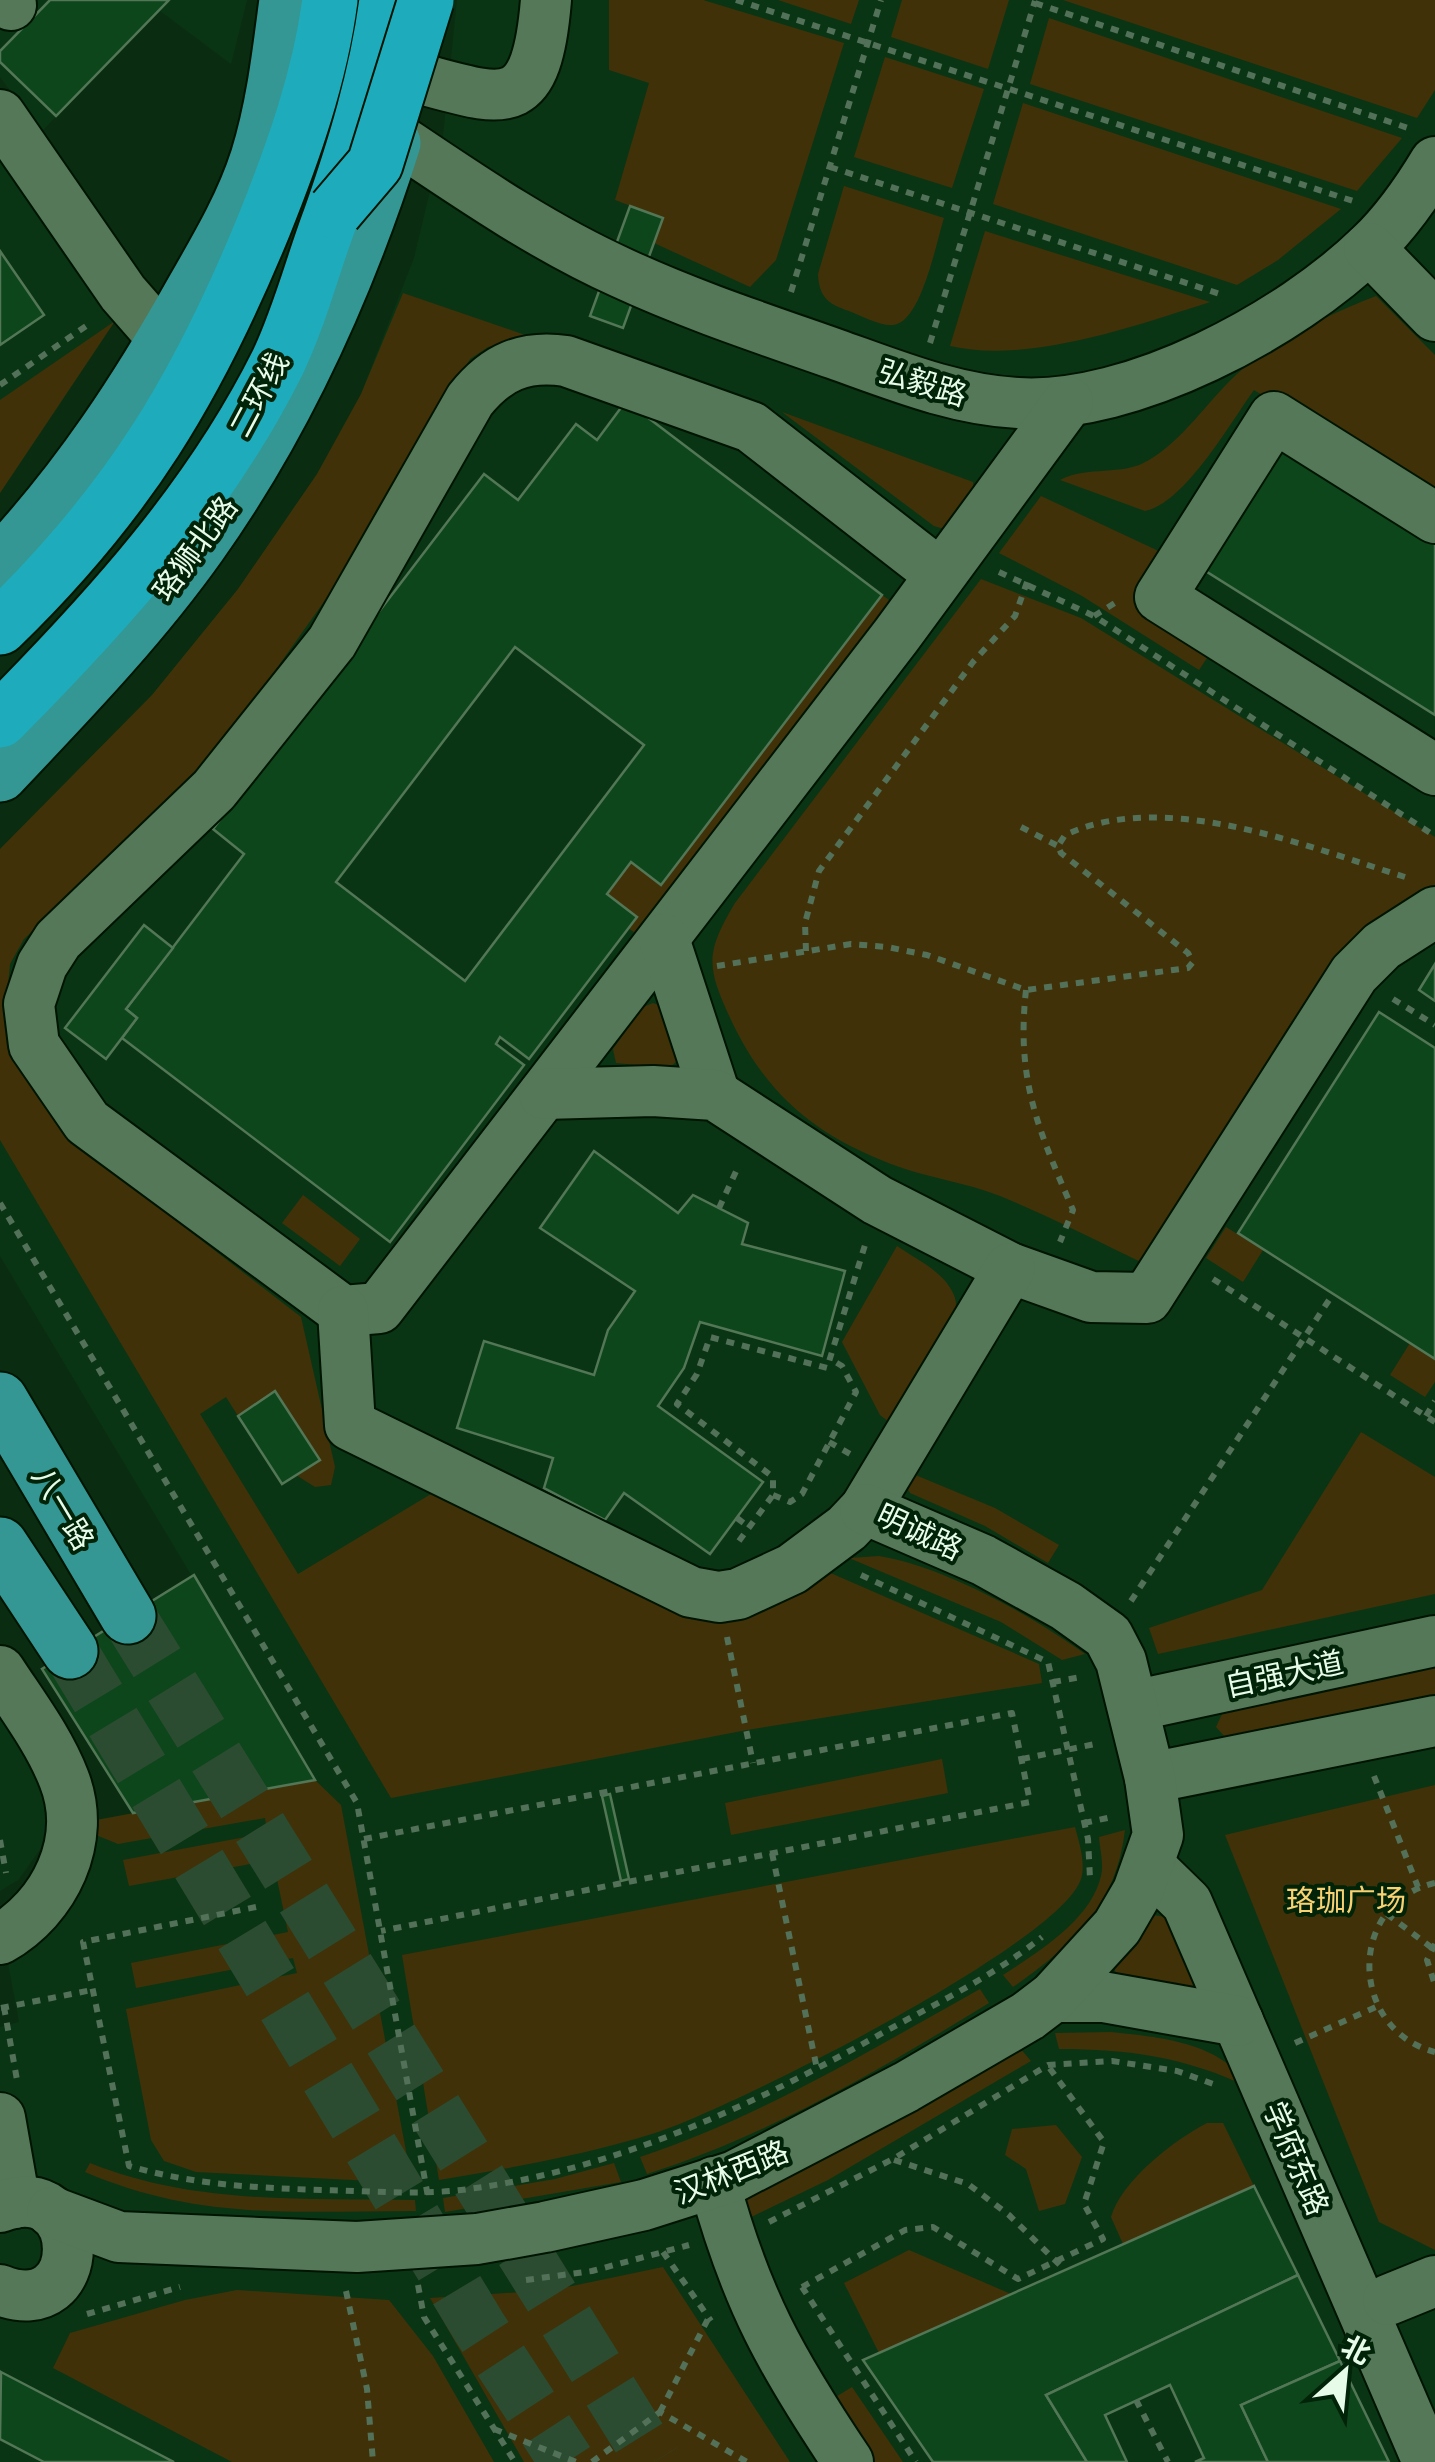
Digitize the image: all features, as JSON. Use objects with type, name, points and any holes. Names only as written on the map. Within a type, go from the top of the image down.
[{"type":"highway","name":"二环线","points":[[0,627],[124,490],[204,364],[299,131],[330,0]]},
{"type":"highway","name":"二环线","points":[[0,720],[131,582],[227,452],[280,358],[356,148],[386,0]]},
{"type":"highway","points":[[335,210],[375,164],[426,0]]},
{"type":"main road","points":[[0,563],[88,460],[165,341],[235,217],[258,159],[271,106],[287,0]]},
{"type":"main road","name":"珞狮北路","points":[[0,774],[162,593],[244,478],[330,308],[395,137],[410,76],[416,0]]},
{"type":"main road","name":"八一路","points":[[0,1400],[128,1616]]},
{"type":"main road","points":[[0,1545],[70,1651]]},
{"type":"street","points":[[410,76],[488,97],[510,94],[526,80],[540,46],[546,0]]},
{"type":"street","points":[[0,115],[128,297],[165,341]]},
{"type":"street","name":"弘毅路","points":[[395,137],[576,250],[642,281],[918,383],[981,400],[1068,402],[1128,388],[1176,369],[1280,314],[1384,232],[1428,147]]},
{"type":"street","points":[[1384,232],[1435,316]]},
{"type":"street","points":[[948,565],[751,427],[566,361],[538,357],[494,373],[470,400],[332,642],[276,716],[214,790],[58,940],[42,965],[29,1004],[30,1031],[71,1062],[87,1122],[343,1312],[379,1308],[544,1094],[669,956],[1068,402]]},
{"type":"street","points":[[1435,518],[1274,417],[1160,597],[1435,770]]},
{"type":"street","points":[[544,1094],[653,1090],[715,1095],[878,1200],[1027,1274],[1092,1297],[1147,1298],[1178,1257],[1354,974],[1426,897]]},
{"type":"street","points":[[669,956],[715,1095]]},
{"type":"street","name":"明诚路","points":[[1027,1274],[865,1509],[983,1560],[1077,1612],[1108,1636]]},
{"type":"street","points":[[343,1312],[350,1425],[710,1595],[748,1590],[814,1554],[865,1509]]},
{"type":"street","points":[[1108,1636],[1122,1661],[1143,1789],[1435,1721]]},
{"type":"street","name":"自强大道","points":[[1143,1789],[1435,1640]]},
{"type":"street","points":[[0,1671],[60,1770],[69,1795],[72,1827],[63,1868],[48,1896],[15,1930],[0,1939]]},
{"type":"street","name":"汉林西路","points":[[34,2219],[119,2237],[411,2245],[545,2227],[644,2205],[714,2182],[890,2096],[1000,2034],[1053,1996],[1103,1947],[1143,1789]]},
{"type":"street","name":"学府东路","points":[[1143,1789],[1238,2021],[1274,2071],[1388,2300],[1435,2412]]},
{"type":"street","name":"学府东路","points":[[1143,1789],[1210,1884],[1274,2071],[1428,2462]]},
{"type":"street","points":[[1053,1996],[1103,1998],[1238,2021]]},
{"type":"street","points":[[0,2118],[34,2219],[60,2278],[38,2293],[24,2296],[0,2290]]},
{"type":"street","points":[[714,2182],[756,2232],[770,2340],[848,2462]]},
{"type":"street","points":[[1388,2300],[1435,2280]]},
{"type":"path","points":[[736,0],[1009,88],[1384,232]]},
{"type":"path","points":[[790,294],[881,0]]},
{"type":"path","points":[[927,352],[1035,1],[1428,147]]},
{"type":"path","points":[[830,168],[1280,314]]},
{"type":"path","points":[[0,385],[128,297]]},
{"type":"path","points":[[948,565],[1027,582],[1116,630],[1435,836]]},
{"type":"path","points":[[806,951],[805,923],[819,871],[973,662],[1015,616],[1027,582]]},
{"type":"path","points":[[1058,846],[1065,835],[1089,827],[1174,819],[1275,837],[1426,897]]},
{"type":"path","points":[[669,956],[806,951],[851,944],[887,947],[928,955],[1026,990],[1182,969],[1193,962],[1188,952],[1066,860],[1058,846],[1021,827]]},
{"type":"path","points":[[1026,990],[1023,1072],[1046,1146],[1073,1210],[1027,1274]]},
{"type":"path","points":[[753,1763],[710,1595],[776,1483],[770,1473],[677,1404],[698,1374],[710,1337],[827,1368],[878,1200]]},
{"type":"path","points":[[0,1202],[357,1803],[427,2192]]},
{"type":"path","points":[[1178,1257],[1435,1422]]},
{"type":"path","points":[[1108,1636],[1333,1294]]},
{"type":"path","points":[[834,1313],[845,1315]]},
{"type":"path","points":[[772,1495],[790,1502],[802,1494],[856,1392],[842,1366],[832,1360]]},
{"type":"path","points":[[1426,1416],[1435,1401]]},
{"type":"path","points":[[737,1518],[749,1528]]},
{"type":"path","points":[[814,1554],[1044,1657],[1084,1823],[1092,1868],[1088,1886]]},
{"type":"path","points":[[364,1839],[1012,1713],[1030,1802],[380,1932]]},
{"type":"path","points":[[1360,1737],[1418,1887]]},
{"type":"path","points":[[1022,1759],[1068,1749],[1143,1789]]},
{"type":"path","points":[[1084,1823],[1143,1789]]},
{"type":"path","points":[[772,1853],[817,2069]]},
{"type":"path","points":[[1435,1884],[1418,1887],[1387,1914],[1368,1951],[1368,1980],[1376,2007],[1394,2031],[1419,2048],[1435,2052]]},
{"type":"path","points":[[256,1907],[83,1942],[129,2166],[223,2188],[427,2192],[510,2180],[656,2143],[817,2069],[986,1975],[1048,1932]]},
{"type":"path","points":[[1387,1914],[1434,1946],[1427,1970],[1435,1985]]},
{"type":"path","points":[[0,2008],[92,1990]]},
{"type":"path","points":[[663,2252],[756,2232],[893,2159],[1048,2065],[1082,2060],[1128,2062],[1211,2082],[1246,2101],[1274,2071],[1376,2007]]},
{"type":"path","points":[[802,2287],[905,2230],[933,2226],[1018,2279],[1103,2239],[1084,2204],[1104,2142],[1039,2054]]},
{"type":"path","points":[[893,2159],[968,2184],[1058,2260],[1064,2270]]},
{"type":"path","points":[[411,2245],[424,2317],[515,2462]]},
{"type":"path","points":[[794,2271],[916,2462]]},
{"type":"path","points":[[345,2284],[366,2389],[373,2462]]},
{"type":"path","points":[[592,2462],[660,2412],[709,2318]]},
{"type":"path","points":[[1136,2400],[1168,2462]]},
{"type":"path","points":[[660,2412],[747,2462]]},
{"type":"path","points":[[494,2429],[576,2462]]},
{"type":"shaded area","points":[[0,0],[25,10],[36,0],[247,0],[231,64],[159,10],[41,132],[0,77]]},
{"type":"shaded area","points":[[457,0],[1435,0],[1435,2462],[0,2462],[0,2027],[19,2022],[7,1958],[93,1853],[96,1820],[314,1780],[0,1256],[0,849],[152,695],[238,589],[317,474],[361,394],[414,258],[443,136]]},
{"type":"shaded area","points":[[0,156],[115,321],[0,493]]},
{"type":"shaded area","points":[[0,1706],[49,1794],[48,1831],[41,1848],[18,1880],[0,1891]]},
{"type":"green space","points":[[609,0],[703,0],[844,43],[776,260],[750,287],[654,243],[662,218],[615,200],[649,83],[609,70]]},
{"type":"green space","points":[[778,0],[859,0],[851,24]]},
{"type":"green space","points":[[902,0],[1009,0],[988,69],[891,37]]},
{"type":"green space","points":[[1063,0],[1435,0],[1435,90],[1417,118]]},
{"type":"green space","points":[[1049,18],[1402,138],[1357,191],[1030,84]]},
{"type":"green space","points":[[885,57],[984,89],[952,188],[854,157]]},
{"type":"green space","points":[[1023,103],[1341,209],[1278,260],[1237,285],[993,204]]},
{"type":"green space","points":[[844,186],[944,218],[919,297],[903,321],[893,325],[835,306],[820,288],[818,274]]},
{"type":"green space","points":[[985,231],[1210,302],[1115,331],[1047,346],[980,350],[950,346]]},
{"type":"green space","points":[[403,293],[528,336],[488,347],[470,359],[355,558],[235,727],[183,787],[24,939],[10,964],[5,1018],[13,1047],[62,1133],[301,1317],[335,1467],[331,1485],[315,1487],[296,1475],[320,1459],[275,1391],[238,1416],[226,1397],[200,1414],[298,1574],[441,1488],[682,1608],[826,1571],[1039,1664],[1042,1683],[747,1730],[391,1798],[0,1140],[0,849],[152,695],[238,589],[317,474],[361,394]]},
{"type":"green space","points":[[1376,296],[1435,355],[1435,501],[1254,390],[1206,460],[1160,505],[1145,511],[1060,480],[1082,473],[1128,468],[1149,460],[1184,431],[1237,374],[1268,350],[1321,320]]},
{"type":"green space","points":[[115,321],[0,493],[0,400]]},
{"type":"green space","points":[[782,412],[973,482],[973,490],[944,529],[934,526]]},
{"type":"green space","points":[[1041,496],[1165,554],[1213,649],[1199,670],[1082,596],[999,553]]},
{"type":"green space","points":[[981,579],[1081,618],[1435,837],[1435,889],[1145,1264],[1000,1196],[864,1153],[817,1126],[796,1110],[761,1071],[732,1022],[714,974],[714,949],[735,903]]},
{"type":"green space","points":[[882,595],[899,607],[645,940],[628,928],[637,916],[607,894],[631,862]]},
{"type":"green space","points":[[653,1003],[661,1006],[677,1061],[669,1068],[616,1063],[613,1049],[643,1007]]},
{"type":"green space","points":[[303,1195],[360,1239],[340,1266],[282,1223]]},
{"type":"green space","points":[[1226,1227],[1263,1250],[1243,1282],[1206,1258]]},
{"type":"green space","points":[[897,1246],[945,1281],[955,1298],[955,1310],[942,1343],[889,1422],[880,1415],[842,1342]]},
{"type":"green space","points":[[1410,1343],[1435,1359],[1435,1382],[1425,1397],[1390,1375]]},
{"type":"green space","points":[[1361,1432],[1435,1477],[1435,1594],[1158,1654],[1149,1628],[1262,1590]]},
{"type":"green space","points":[[913,1474],[995,1508],[1059,1545],[1048,1563],[985,1526],[910,1493],[906,1486]]},
{"type":"green space","points":[[879,1556],[959,1581],[1040,1624],[1085,1654],[1062,1660],[1001,1622],[849,1558]]},
{"type":"green space","points":[[1435,1661],[1435,1694],[1226,1738],[1216,1727],[1222,1714],[1231,1709]]},
{"type":"green space","points":[[942,1759],[948,1793],[731,1835],[725,1803]]},
{"type":"green space","points":[[315,1780],[341,1805],[412,2183],[196,2172],[164,2161],[151,2140],[126,2009],[297,1973],[293,1958],[136,1988],[131,1963],[288,1932],[273,1860],[129,1886],[123,1860],[267,1833],[265,1818],[118,1844],[96,1835],[96,1820]]},
{"type":"green space","name":"珞珈广场","points":[[1435,1785],[1435,2250],[1379,2222],[1225,1835]]},
{"type":"green space","points":[[1075,1827],[1081,1879],[1060,1908],[1016,1943],[888,2022],[749,2093],[655,2133],[521,2166],[439,2180],[402,1955]]},
{"type":"green space","points":[[1125,1830],[1112,1881],[1088,1921],[1055,1955],[1013,1987],[1003,1975],[1075,1921],[1095,1892],[1102,1871],[1099,1837]]},
{"type":"green space","points":[[1153,1915],[1178,1919],[1209,1985],[1197,2002],[1122,1987],[1114,1968]]},
{"type":"green space","points":[[980,1989],[989,2003],[865,2076],[737,2140],[647,2174],[640,2157],[772,2102]]},
{"type":"green space","points":[[1111,2032],[1188,2044],[1206,2051],[1237,2072],[1248,2087],[1202,2068],[1156,2057],[1059,2049],[1055,2033]]},
{"type":"green space","points":[[1019,2047],[1031,2061],[828,2180],[743,2221],[741,2200]]},
{"type":"green space","points":[[1207,2123],[1223,2123],[1254,2186],[1123,2244],[1111,2217],[1126,2190],[1165,2151]]},
{"type":"green space","points":[[1056,2125],[1082,2157],[1065,2204],[1039,2211],[1026,2169],[1005,2155],[1012,2129]]},
{"type":"green space","points":[[90,2163],[130,2177],[209,2193],[415,2200],[416,2211],[288,2212],[208,2206],[127,2188],[85,2172]]},
{"type":"green space","points":[[614,2163],[621,2182],[445,2212],[443,2198],[555,2179]]},
{"type":"green space","points":[[909,2250],[1011,2294],[879,2353],[844,2283]]},
{"type":"green space","points":[[663,2267],[790,2462],[524,2462],[430,2298],[553,2290]]},
{"type":"green space","points":[[237,2290],[389,2300],[433,2356],[494,2462],[232,2462],[53,2368],[70,2333],[185,2300]]},
{"type":"green space","points":[[852,2387],[903,2462],[866,2462],[826,2403]]},
{"type":"building","points":[[50,0],[169,0],[56,116],[0,62],[0,51]]},
{"type":"building","points":[[630,206],[663,218],[623,328],[590,316]]},
{"type":"building","points":[[0,251],[44,315],[0,345]]},
{"type":"building","points":[[626,401],[882,595],[661,885],[631,862],[607,894],[637,917],[529,1059],[500,1037],[496,1044],[524,1065],[390,1242],[122,1038],[137,1018],[126,1009],[244,854],[213,829],[484,474],[518,500],[576,424],[597,440]],"holes":[[[515,647],[644,745],[465,981],[336,882]]]},
{"type":"building","points":[[1282,446],[1435,542],[1435,715],[1204,570]]},
{"type":"building","points":[[144,925],[173,948],[126,1009],[137,1018],[106,1059],[65,1028]]},
{"type":"building","points":[[1435,964],[1435,1001],[1419,990]]},
{"type":"building","points":[[1379,1012],[1435,1048],[1435,1359],[1238,1233]]},
{"type":"building","points":[[594,1151],[678,1213],[693,1195],[748,1223],[742,1244],[845,1271],[822,1356],[700,1322],[684,1368],[658,1406],[763,1482],[710,1554],[624,1493],[605,1520],[544,1488],[553,1458],[457,1428],[484,1341],[594,1375],[608,1330],[635,1291],[540,1228]]},
{"type":"building","points":[[275,1391],[320,1460],[282,1484],[238,1416]]},
{"type":"building","points":[[194,1575],[315,1780],[133,1813],[42,1669]]},
{"type":"building","points":[[610,1794],[629,1879],[621,1881],[602,1796]]},
{"type":"building","points":[[1254,2186],[1298,2275],[1046,2395],[1087,2462],[933,2462],[863,2360]]},
{"type":"building","points":[[1298,2275],[1340,2361],[1241,2405],[1268,2462],[1195,2462],[1204,2458],[1170,2385],[1105,2415],[1127,2462],[1087,2462],[1046,2395]]},
{"type":"building","points":[[1340,2361],[1389,2462],[1268,2462],[1241,2405]]},
{"type":"building","points":[[1,2372],[174,2462],[44,2462],[0,2439]]},
{"type":"tunnel","points":[[128,1616],[654,2462]]},
{"type":"tunnel","points":[[70,1651],[479,2327],[567,2462]]}]
